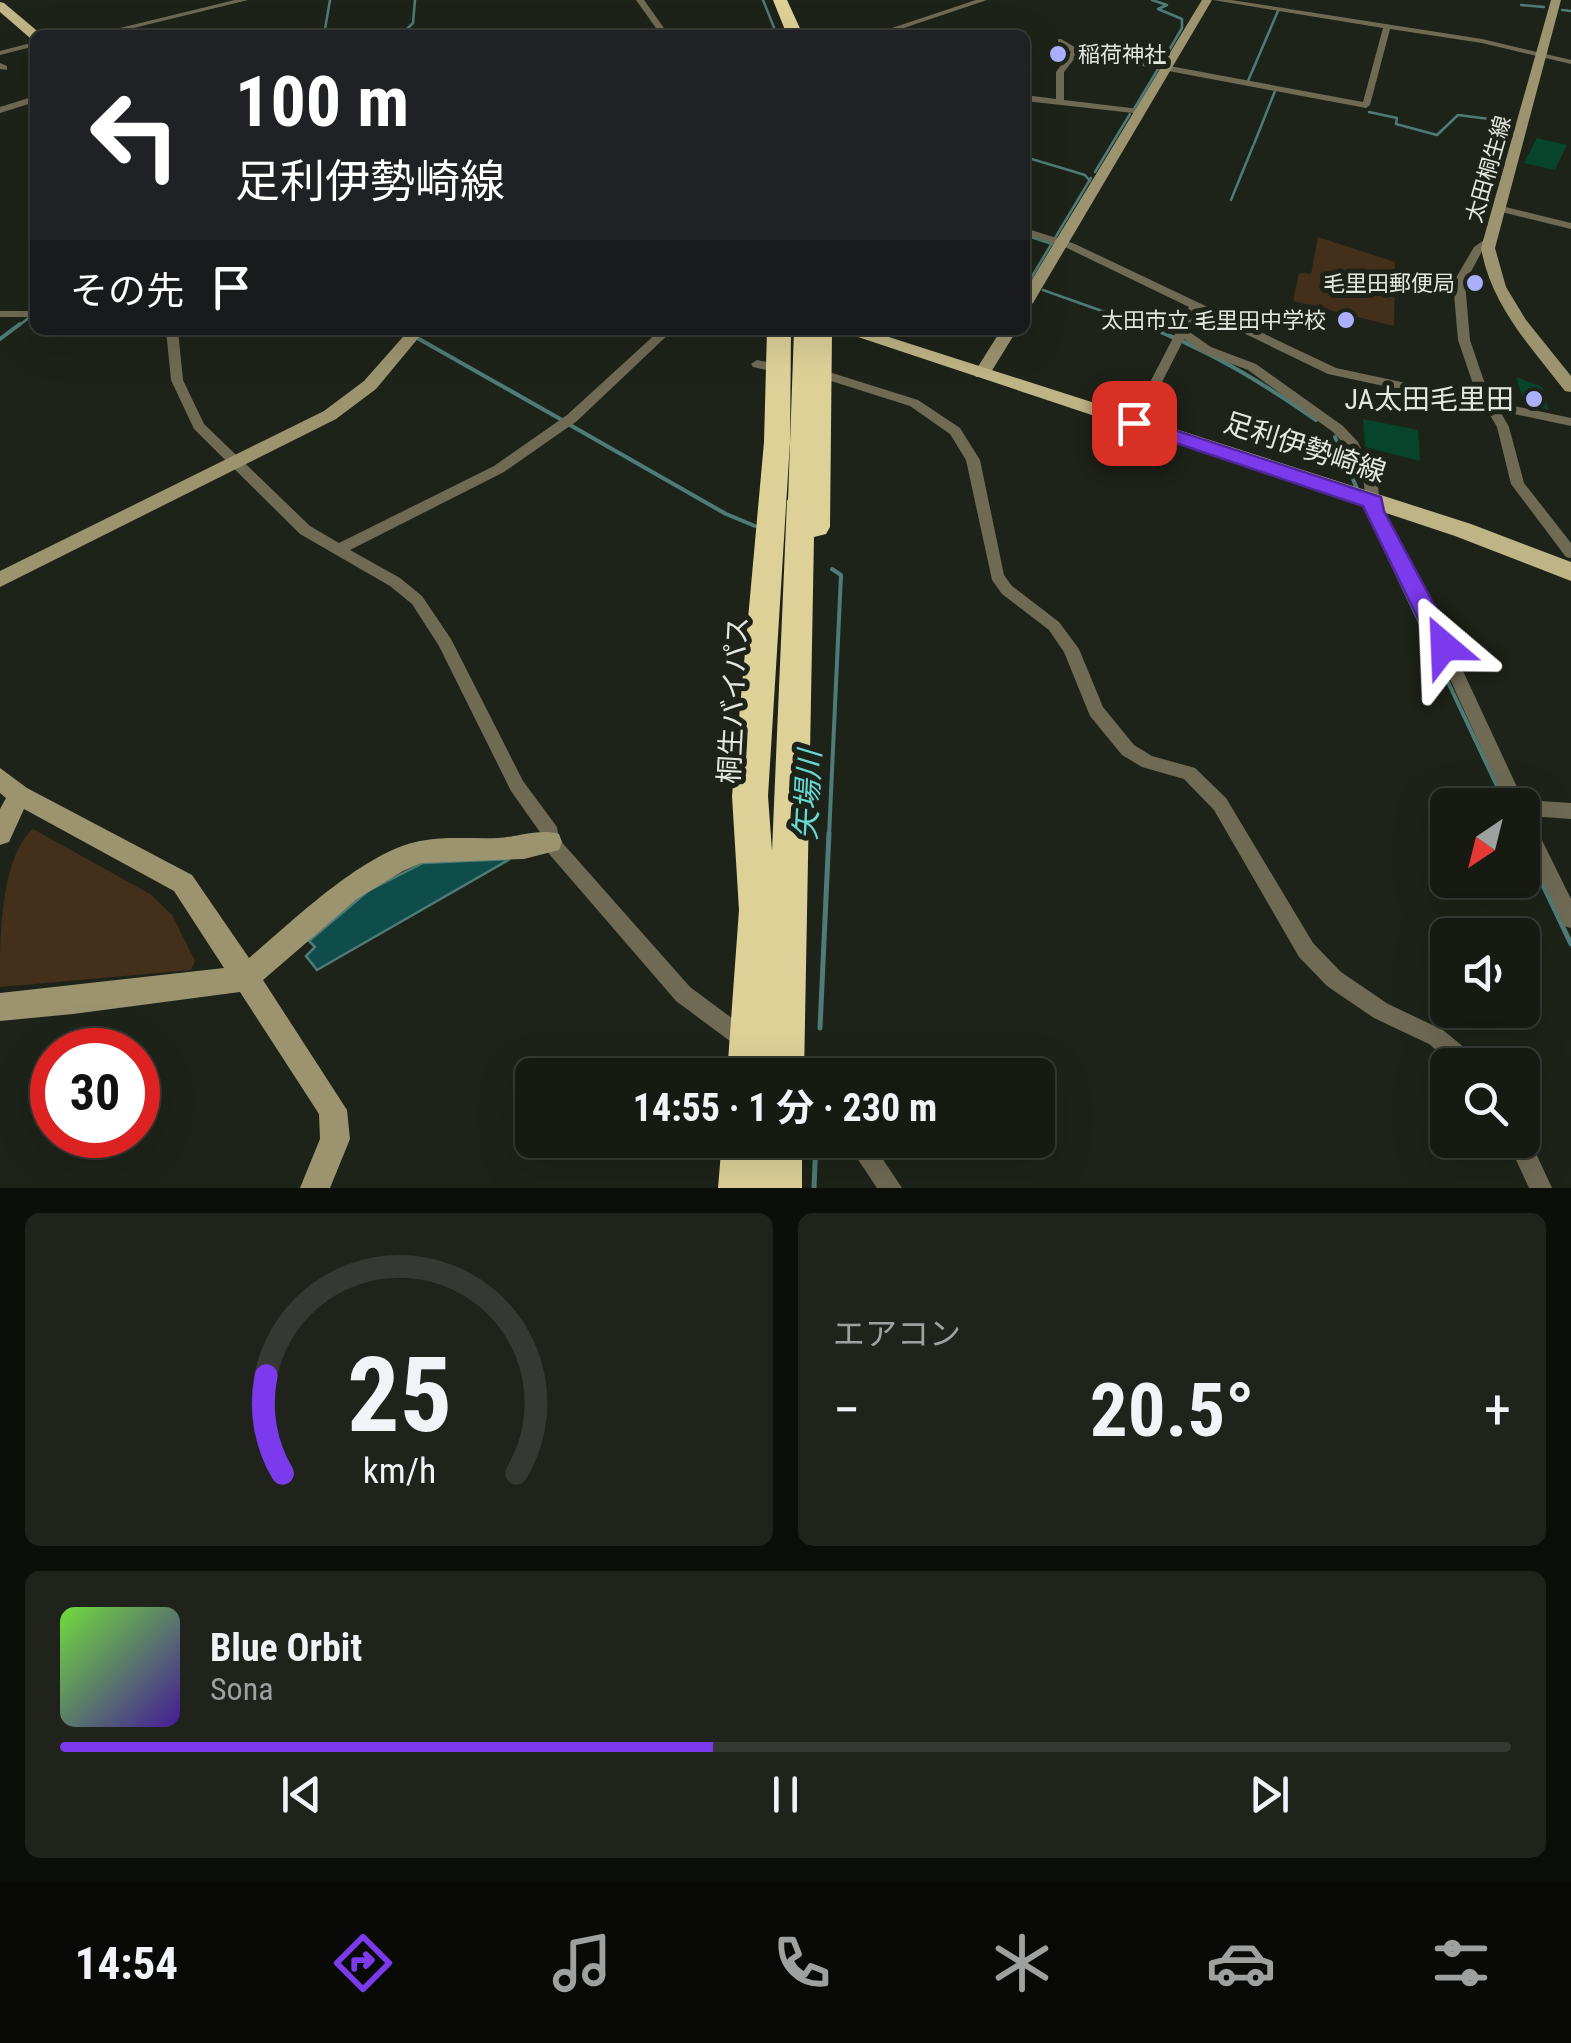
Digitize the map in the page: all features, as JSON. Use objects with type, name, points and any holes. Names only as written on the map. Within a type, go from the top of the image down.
[{"type":"highway","points":[[785,1],[786,30]]},
{"type":"highway","points":[[785,1],[794,30]]},
{"type":"highway","points":[[785,1],[805,30]]},
{"type":"highway","points":[[758,908],[750,796],[776,442],[766,367],[777,335]]},
{"type":"highway","name":"桐生バイパス","points":[[772,1058],[791,877],[793,335]]},
{"type":"highway","name":"桐生バイパス","points":[[770,1058],[758,908],[807,335]]},
{"type":"highway","points":[[791,877],[807,812],[820,335]]},
{"type":"highway","points":[[742,1188],[743,1158]]},
{"type":"highway","points":[[779,1188],[780,1158]]},
{"type":"main road","points":[[3,12],[30,31]]},
{"type":"main road","name":"足利伊勢崎線","points":[[863,335],[1482,536],[1571,572]]},
{"type":"street","points":[[183,0],[197,9]]},
{"type":"street","points":[[115,30],[244,0]]},
{"type":"street","points":[[640,0],[661,30]]},
{"type":"street","points":[[891,30],[983,0]]},
{"type":"street","points":[[1030,293],[1056,241],[1207,0]]},
{"type":"street","points":[[1217,0],[1488,42],[1571,62]]},
{"type":"street","name":"太田桐生線","points":[[1556,0],[1488,242],[1490,269],[1503,296],[1571,387]]},
{"type":"street","points":[[1061,41],[1076,52],[1366,105],[1387,27]]},
{"type":"street","points":[[0,53],[30,45]]},
{"type":"street","points":[[1060,103],[1060,72],[1076,52]]},
{"type":"street","points":[[1030,99],[1138,112]]},
{"type":"street","points":[[0,110],[30,101]]},
{"type":"street","points":[[1497,208],[1571,226]]},
{"type":"street","points":[[1030,233],[1056,241],[1345,376],[1571,422]]},
{"type":"street","points":[[1488,242],[1478,248],[1458,283],[1464,340],[1504,427],[1518,484],[1571,553]]},
{"type":"street","points":[[1134,423],[1194,306]]},
{"type":"street","points":[[0,314],[30,314]]},
{"type":"street","points":[[172,335],[172,355],[186,402],[199,426],[305,530],[407,590],[432,619],[517,786],[550,833],[550,842],[683,994],[760,1058]]},
{"type":"street","points":[[0,580],[353,400],[412,335]]},
{"type":"street","points":[[338,550],[499,469],[572,418],[662,335]]},
{"type":"street","points":[[982,373],[1006,335]]},
{"type":"street","points":[[1179,336],[1252,367],[1338,428],[1363,462],[1373,511],[1429,615],[1511,788]]},
{"type":"street","points":[[766,367],[819,371],[860,388],[914,402],[956,431],[968,448],[979,482],[992,567],[1008,590],[1044,615],[1071,649],[1096,712],[1137,758],[1190,774],[1220,804],[1306,950],[1334,980],[1380,1010],[1436,1036],[1450,1048]]},
{"type":"street","points":[[0,834],[9,786],[182,883],[333,1110],[335,1139],[315,1188]]},
{"type":"street","points":[[1540,808],[1571,811]]},
{"type":"street","points":[[0,1007],[73,1002],[246,978],[348,890],[394,863],[420,852],[524,848],[550,842]]},
{"type":"street","points":[[1540,855],[1571,919]]},
{"type":"street","points":[[870,1158],[892,1188]]},
{"type":"street","points":[[1526,1158],[1540,1188]]},
{"type":"shaded area","points":[[1318,237],[1395,262],[1394,326],[1293,301],[1299,273],[1311,274]]},
{"type":"shaded area","points":[[33,829],[150,894],[172,915],[195,961],[191,970],[0,987],[8,879],[22,842]]},
{"type":"water","points":[[510,859],[317,970],[306,956],[315,947],[309,941],[368,891],[423,863]]},
{"type":"building","points":[[1537,138],[1567,145],[1555,170],[1524,163]]},
{"type":"building","name":"JA太田毛里田","points":[[1516,377],[1542,387],[1549,410],[1525,404]]},
{"type":"building","points":[[1363,419],[1418,430],[1420,461],[1365,447]]},
{"type":"waterway","name":"矢場川","points":[[325,30],[330,0]]},
{"type":"waterway","points":[[406,30],[413,23],[415,0]]},
{"type":"waterway","points":[[763,0],[775,30]]},
{"type":"waterway","points":[[1152,0],[1167,5],[1158,9],[1182,19],[1182,28],[1161,64]]},
{"type":"waterway","points":[[1521,5],[1544,7]]},
{"type":"waterway","points":[[1562,10],[1571,11]]},
{"type":"waterway","points":[[1248,81],[1278,11]]},
{"type":"waterway","points":[[1134,109],[1158,69]]},
{"type":"waterway","points":[[1254,144],[1275,91]]},
{"type":"waterway","points":[[1369,112],[1397,118],[1396,124],[1437,135],[1458,115],[1505,121]]},
{"type":"waterway","points":[[1095,172],[1130,114]]},
{"type":"waterway","points":[[1231,200],[1253,146]]},
{"type":"waterway","points":[[1030,158],[1085,175],[1090,180]]},
{"type":"waterway","points":[[1052,244],[1090,180]]},
{"type":"waterway","points":[[1030,237],[1052,244]]},
{"type":"waterway","points":[[1030,280],[1052,244]]},
{"type":"waterway","points":[[1043,290],[1147,327]]},
{"type":"waterway","points":[[17,327],[30,317]]},
{"type":"waterway","points":[[0,339],[20,324]]},
{"type":"waterway","points":[[1140,324],[1231,366],[1316,420]]},
{"type":"waterway","name":"矢場川","points":[[419,339],[562,420]]},
{"type":"waterway","name":"矢場川","points":[[570,425],[726,514],[755,526]]},
{"type":"waterway","points":[[1335,437],[1358,491]]},
{"type":"waterway","points":[[1380,538],[1498,788]]},
{"type":"waterway","name":"矢場川","points":[[829,836],[841,575],[832,569]]},
{"type":"waterway","name":"矢場川","points":[[820,1028],[829,833]]},
{"type":"waterway","points":[[1540,879],[1571,944]]},
{"type":"waterway","name":"矢場川","points":[[814,1188],[815,1158]]},
{"type":"place","name":"稲荷神社","points":[[1058,54]]},
{"type":"place","name":"毛里田郵便局","points":[[1475,283]]},
{"type":"place","name":"太田市立 毛里田中学校","points":[[1346,320]]},
{"type":"place","name":"JA太田毛里田","points":[[1534,399]]},
{"type":"route","points":[[1134,423],[1373,502],[1373,511],[1444,646]]}]
